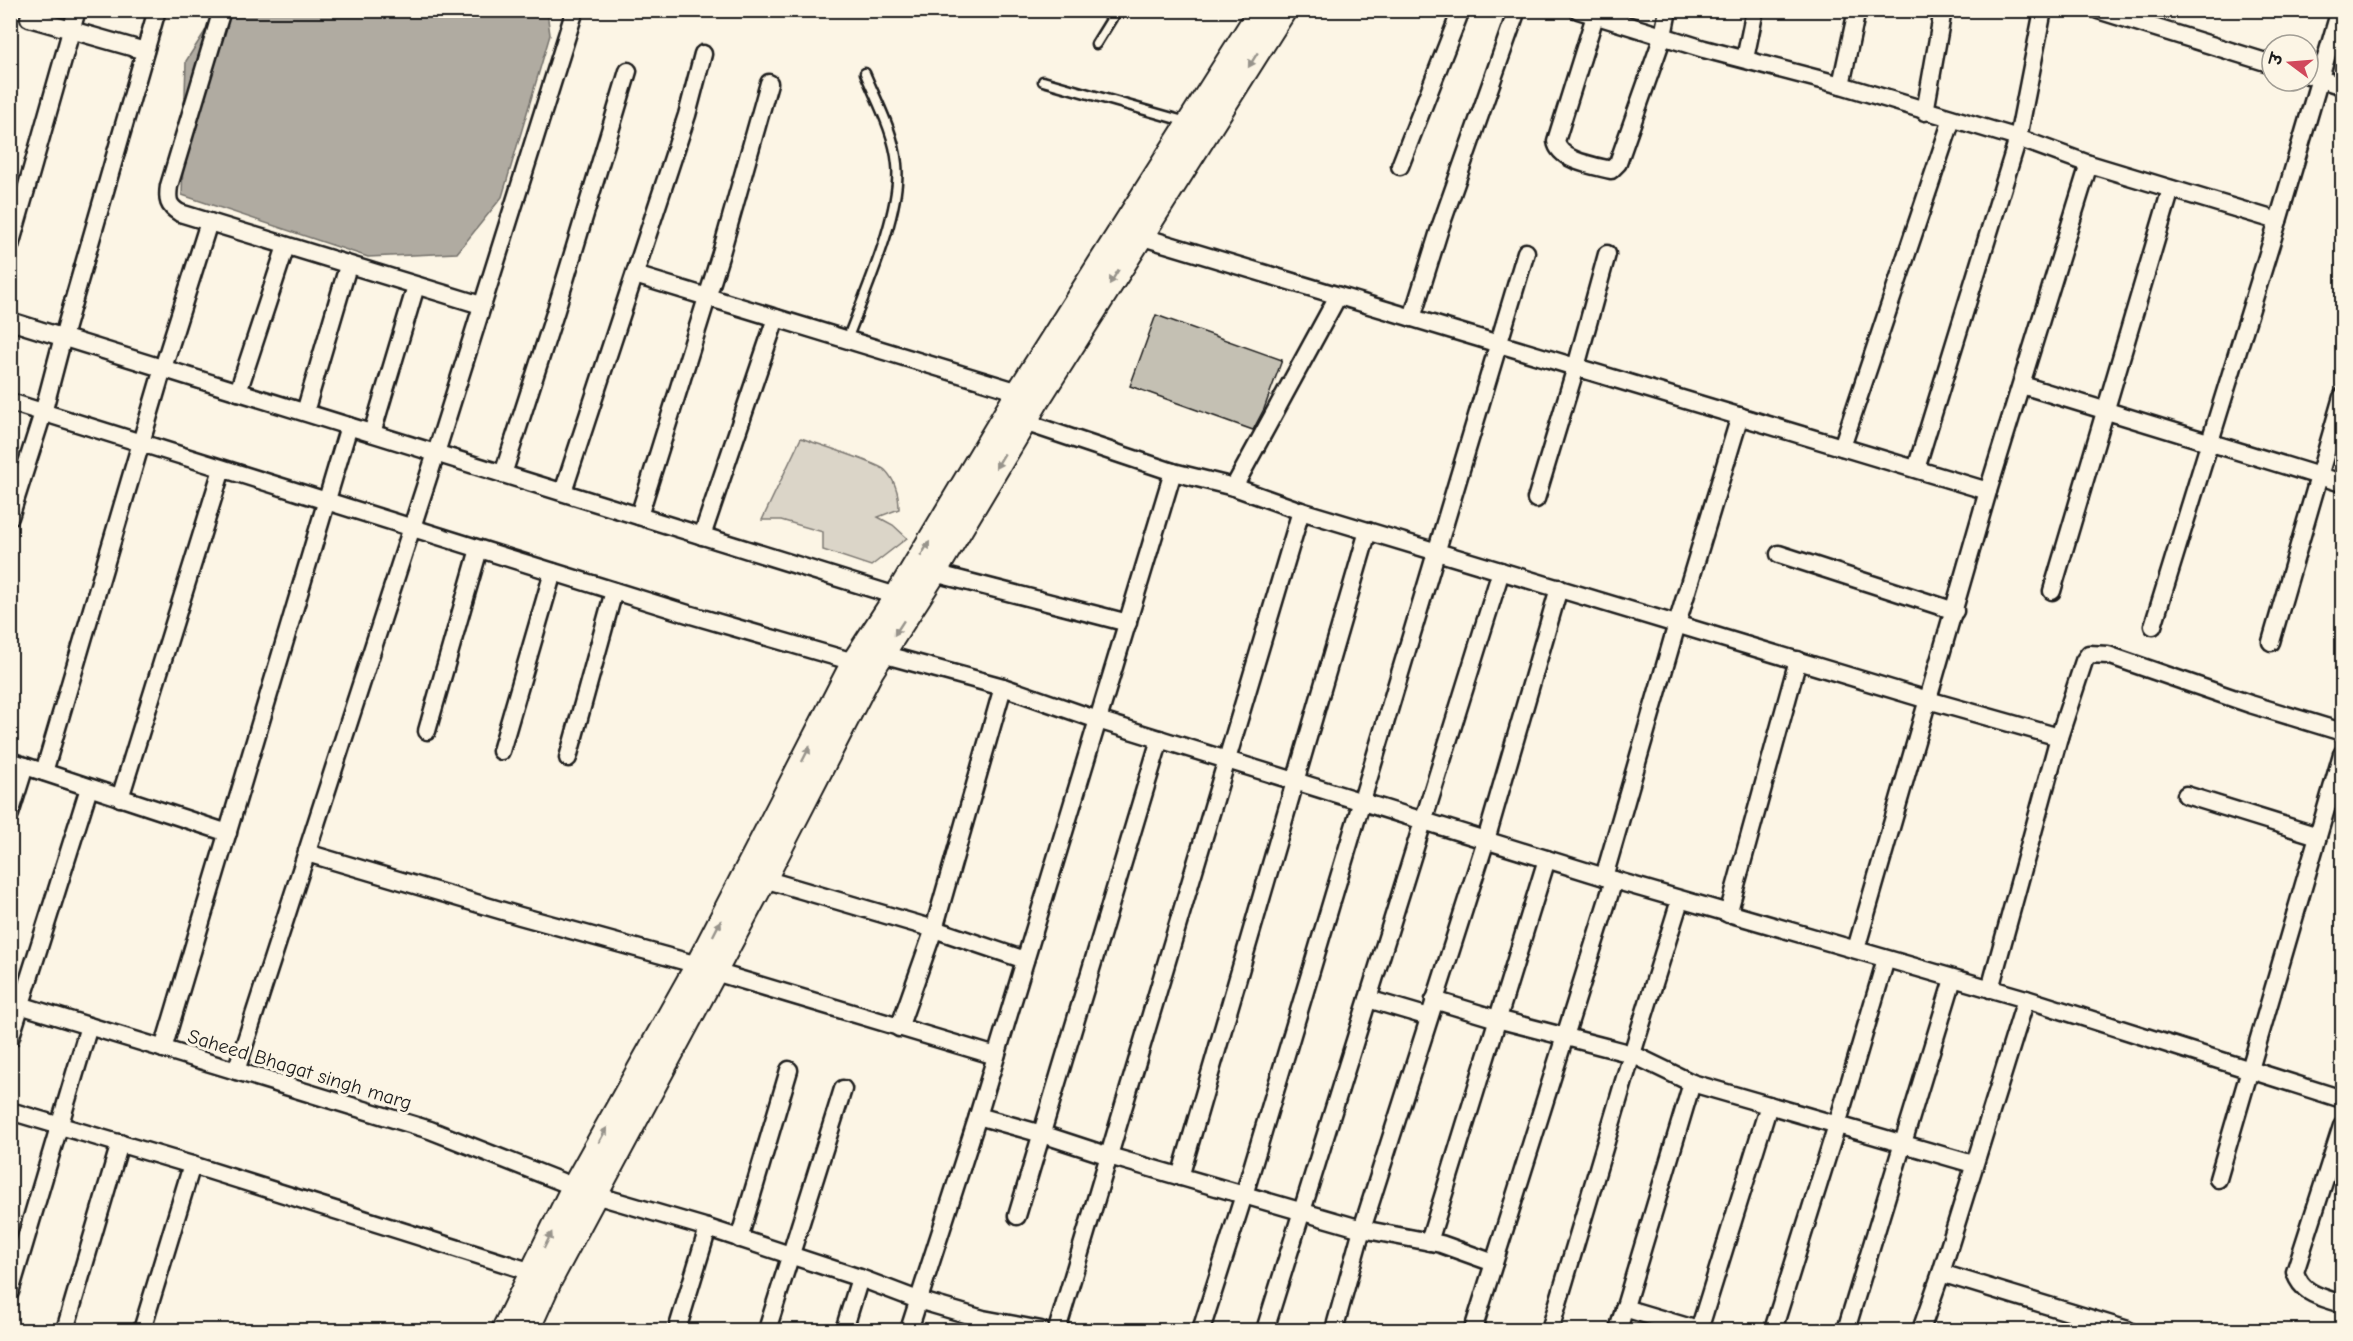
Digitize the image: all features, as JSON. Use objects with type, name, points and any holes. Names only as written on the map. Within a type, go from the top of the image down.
[{"type":"main road","points":[[504,1330],[532,1272],[584,1191],[706,968],[854,662],[906,599],[934,573],[1130,234],[1189,123],[1261,10]]},
{"type":"main road","points":[[706,968],[764,879],[882,654],[906,599],[1019,392],[1284,10]]},
{"type":"main road","points":[[527,1330],[584,1191]]},
{"type":"street","points":[[10,246],[77,10]]},
{"type":"street","points":[[10,517],[43,413],[157,10]]},
{"type":"street","points":[[222,10],[169,186],[167,200],[172,208],[180,213],[348,266],[481,305]]},
{"type":"street","points":[[236,1071],[436,453],[575,10]]},
{"type":"street","points":[[1400,166],[1461,10]]},
{"type":"street","points":[[1412,318],[1440,228],[1517,10]]},
{"type":"street","points":[[1578,10],[2018,138],[2089,164],[2278,221]]},
{"type":"street","points":[[1595,16],[1556,141],[1560,150],[1593,166],[1611,170],[1618,163],[1663,36],[1668,10]]},
{"type":"street","points":[[1745,59],[1755,10]]},
{"type":"street","points":[[1841,85],[1857,10]]},
{"type":"street","points":[[1925,112],[1943,10]]},
{"type":"street","points":[[1916,469],[2018,138],[2043,10]]},
{"type":"street","points":[[2098,10],[2260,60]]},
{"type":"street","points":[[2320,64],[2340,10]]},
{"type":"street","points":[[29,18],[145,51]]},
{"type":"street","points":[[563,492],[687,115],[703,54]]},
{"type":"street","points":[[503,474],[556,310],[628,71]]},
{"type":"street","points":[[2320,79],[2343,86]]},
{"type":"street","points":[[639,516],[707,297],[769,82]]},
{"type":"street","points":[[2153,626],[2278,221],[2311,93]]},
{"type":"street","points":[[1842,447],[1952,119]]},
{"type":"street","points":[[1856,950],[1989,491],[2089,164]]},
{"type":"street","points":[[2052,591],[2171,189]]},
{"type":"street","points":[[44,772],[163,368],[209,222]]},
{"type":"street","points":[[1130,234],[1989,491]]},
{"type":"street","points":[[238,392],[286,246]]},
{"type":"street","points":[[1201,1330],[1244,1195],[1527,252]]},
{"type":"street","points":[[1536,499],[1576,367],[1606,254]]},
{"type":"street","points":[[305,412],[348,266]]},
{"type":"street","points":[[635,275],[1019,392]]},
{"type":"street","points":[[372,433],[416,286]]},
{"type":"street","points":[[1234,487],[1338,296]]},
{"type":"street","points":[[702,536],[776,318]]},
{"type":"street","points":[[10,321],[906,599]]},
{"type":"street","points":[[2022,385],[2343,483]]},
{"type":"street","points":[[2271,642],[2343,397]]},
{"type":"street","points":[[10,402],[553,572],[854,662]]},
{"type":"street","points":[[1473,1330],[1564,1036],[1609,879],[1677,624],[1740,416]]},
{"type":"street","points":[[1023,422],[1173,472],[1234,487],[1301,511],[1928,700],[2059,737]]},
{"type":"street","points":[[163,1049],[349,426]]},
{"type":"street","points":[[120,798],[222,469]]},
{"type":"street","points":[[909,1330],[978,1116],[1173,472]]},
{"type":"street","points":[[1057,1330],[1301,511]]},
{"type":"street","points":[[1180,1177],[1368,531]]},
{"type":"street","points":[[427,731],[479,549]]},
{"type":"street","points":[[1779,554],[1955,610]]},
{"type":"street","points":[[1264,1330],[1501,571]]},
{"type":"street","points":[[501,751],[553,572]]},
{"type":"street","points":[[934,573],[1128,623]]},
{"type":"street","points":[[1334,1330],[1362,1229],[1486,840],[1559,588]]},
{"type":"street","points":[[568,758],[615,591]]},
{"type":"street","points":[[882,654],[1003,687],[1098,720],[1609,879],[1990,988],[2343,1099]]},
{"type":"street","points":[[1990,988],[2059,737],[2084,661],[2089,654],[2108,655],[2250,704],[2343,732]]},
{"type":"street","points":[[1728,914],[1798,660]]},
{"type":"street","points":[[899,1028],[934,929],[1003,687]]},
{"type":"street","points":[[1017,1216],[1160,739]]},
{"type":"street","points":[[2218,1179],[2343,754]]},
{"type":"street","points":[[10,814],[18,764],[228,833]]},
{"type":"street","points":[[10,1039],[16,1004],[89,788]]},
{"type":"street","points":[[2186,795],[2318,836]]},
{"type":"street","points":[[307,853],[706,968],[996,1056]]},
{"type":"street","points":[[1429,1242],[1547,859]]},
{"type":"street","points":[[764,879],[934,929],[1025,960]]},
{"type":"street","points":[[1550,1330],[1680,900]]},
{"type":"street","points":[[1773,1330],[1886,959]]},
{"type":"street","points":[[1846,1330],[1953,979]]},
{"type":"street","points":[[1368,999],[1429,1017]]},
{"type":"street","points":[[1921,1330],[1941,1274],[1973,1164],[2026,999]]},
{"type":"street","points":[[1434,1000],[1497,1020],[1632,1054],[1692,1083],[1973,1164]]},
{"type":"street","name":"Saheed Bhagat singh marg","points":[[16,1004],[430,1130],[584,1191],[708,1228],[860,1278],[982,1325],[1041,1330]]},
{"type":"street","points":[[10,1292],[89,1026]]},
{"type":"street","points":[[739,1239],[789,1070]]},
{"type":"street","points":[[1618,1330],[1692,1083]]},
{"type":"street","points":[[767,1330],[843,1089]]},
{"type":"street","points":[[1624,1308],[1698,1330],[1769,1105]]},
{"type":"street","points":[[10,1111],[192,1165],[532,1272]]},
{"type":"street","points":[[978,1116],[1302,1212],[1362,1229],[1441,1245],[1494,1263]]},
{"type":"street","points":[[2343,1126],[2295,1272],[2299,1283],[2307,1292],[2343,1304]]},
{"type":"street","points":[[65,1330],[120,1143]]},
{"type":"street","points":[[142,1330],[192,1165]]},
{"type":"street","points":[[677,1330],[708,1228]]},
{"type":"street","points":[[1941,1274],[2127,1330]]},
{"type":"street","points":[[844,1330],[860,1278]]},
{"type":"lane","points":[[1096,44],[1117,10]]},
{"type":"lane","points":[[846,340],[882,246],[895,195],[897,165],[889,128],[865,73]]},
{"type":"lane","points":[[1043,81],[1189,123]]},
{"type":"shaded area","points":[[218,11],[547,11],[550,35],[502,197],[457,253],[368,257],[182,195],[186,61]]},
{"type":"shaded area","points":[[801,438],[879,467],[885,470],[892,479],[899,509],[878,517],[893,525],[907,538],[871,566],[823,550],[823,532],[781,520],[762,520]]},
{"type":"building","points":[[1156,315],[1282,360],[1264,409],[1253,430],[1130,386]]}]
